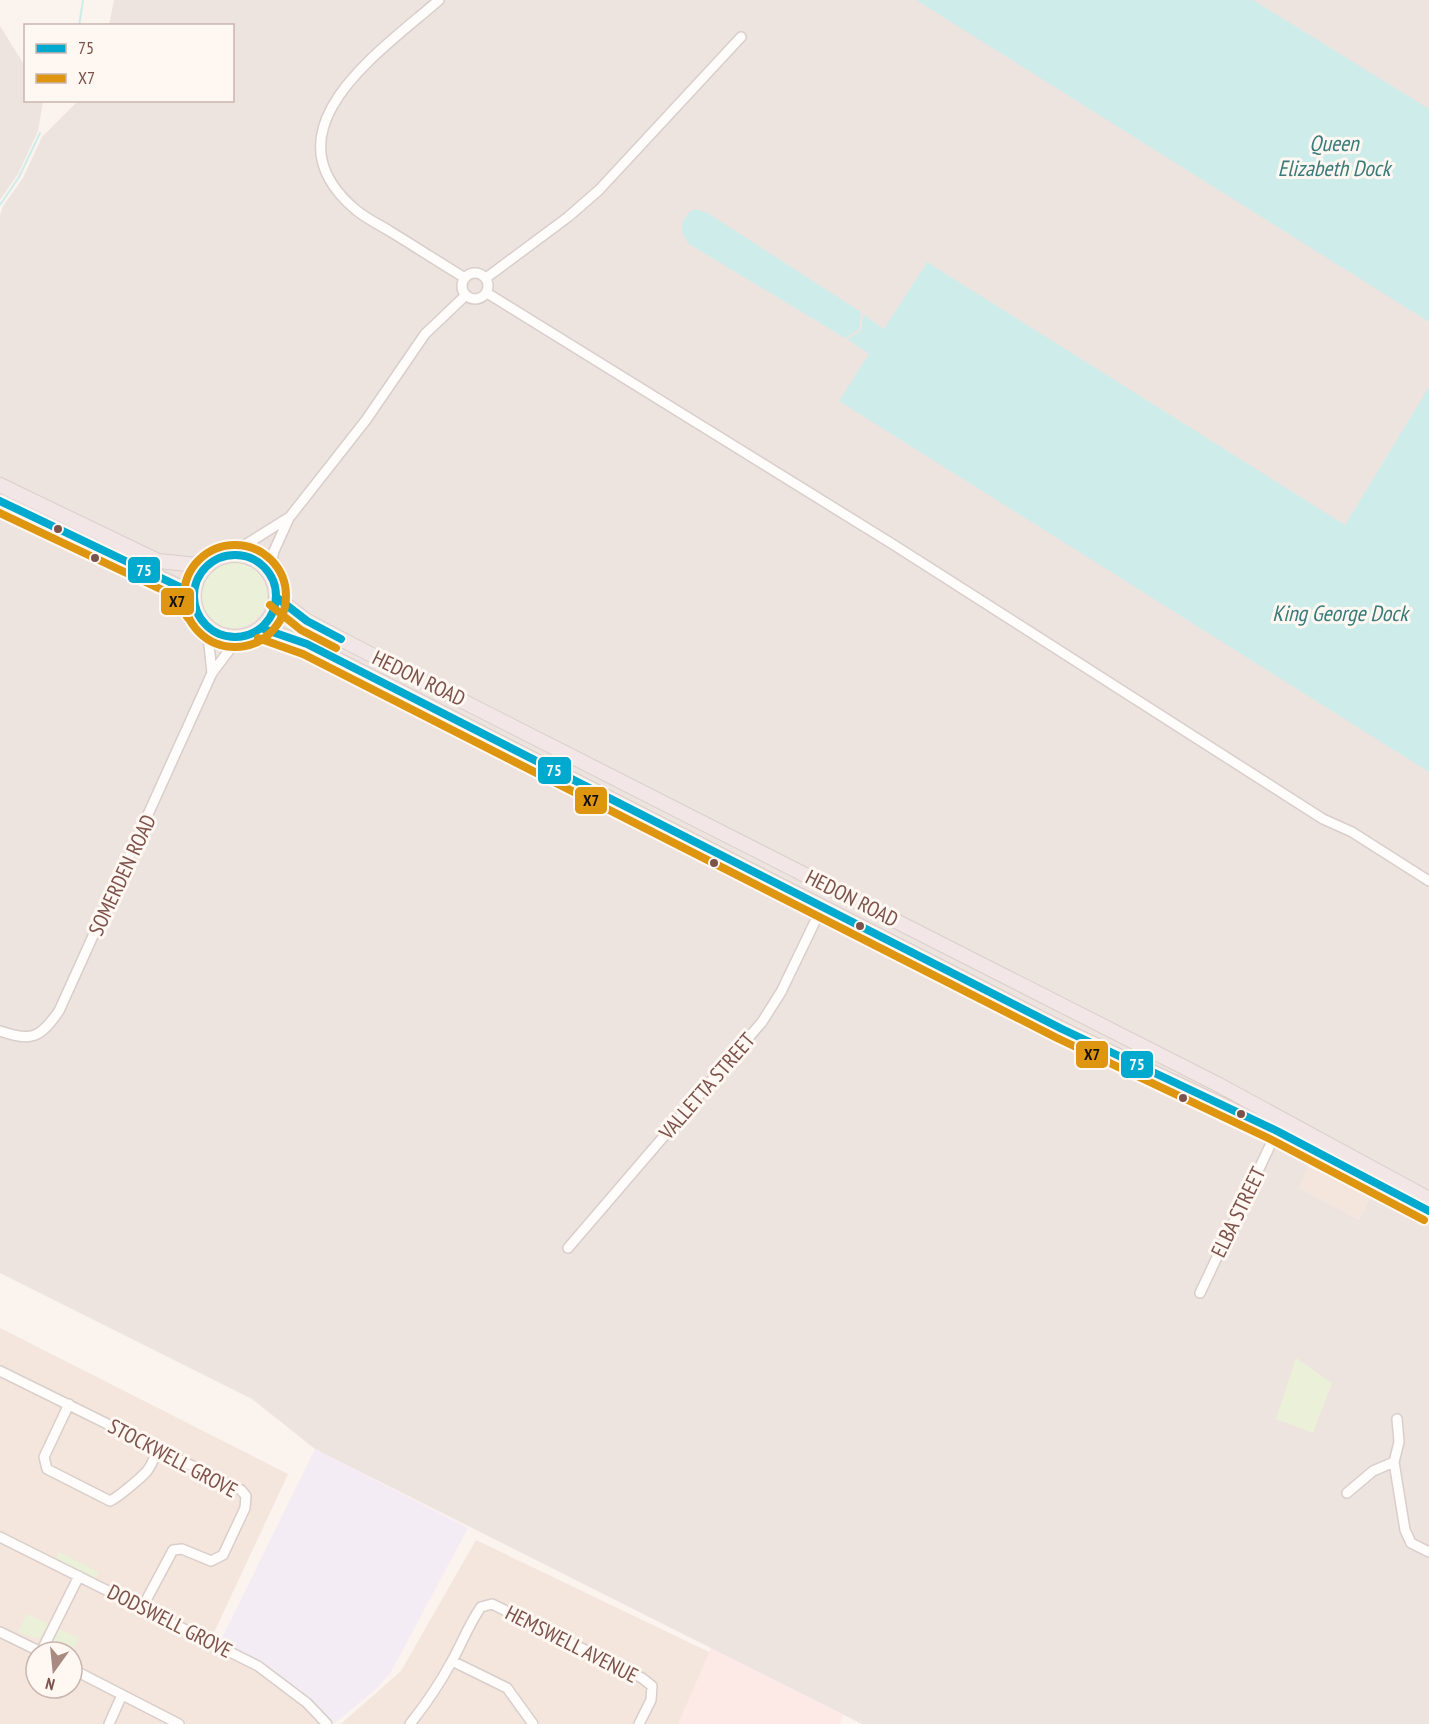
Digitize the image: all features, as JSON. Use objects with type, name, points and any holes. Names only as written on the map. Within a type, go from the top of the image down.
[{"type":"highway","points":[[0,485],[158,561],[207,566],[229,555],[252,558],[269,573],[276,597],[269,619],[261,627],[240,636],[223,634],[207,626],[180,587],[0,501]]},
{"type":"highway","points":[[197,612],[195,587],[207,566]]},
{"type":"highway","name":"HEDON ROAD","points":[[276,597],[307,621],[360,649],[1219,1084],[1429,1198]]},
{"type":"highway","name":"HEDON ROAD","points":[[261,627],[307,644],[1080,1038],[1276,1131],[1429,1211]]},
{"type":"street","points":[[439,0],[351,77],[337,96],[320,136],[322,159],[335,188],[357,211],[465,278]]},
{"type":"street","points":[[486,278],[568,217],[599,190],[741,38]]},
{"type":"street","points":[[476,273],[486,278],[489,285],[487,293],[477,299],[466,295],[462,287],[465,278],[476,273]]},
{"type":"street","points":[[487,293],[894,545],[1323,819],[1352,832],[1429,881]]},
{"type":"street","points":[[269,573],[274,551],[289,518],[366,420],[425,334],[466,295]]},
{"type":"street","points":[[229,555],[289,518]]},
{"type":"street","points":[[207,626],[212,673]]},
{"type":"street","name":"SOMERDEN ROAD","points":[[0,1031],[25,1037],[44,1032],[59,1011],[212,673],[240,636]]},
{"type":"street","name":"VALLETTA STREET","points":[[568,1248],[762,1022],[781,992],[822,907]]},
{"type":"street","name":"ELBA STREET","points":[[1200,1293],[1276,1131]]},
{"type":"street","name":"STOCKWELL GROVE","points":[[0,1371],[241,1491],[246,1496],[245,1508],[223,1555],[211,1561],[182,1549],[173,1550],[142,1608]]},
{"type":"street","points":[[69,1404],[44,1457],[47,1469],[86,1489],[110,1501],[122,1497],[129,1485],[148,1471],[158,1449]]},
{"type":"street","points":[[1397,1419],[1399,1442],[1394,1462],[1405,1530],[1411,1543],[1429,1552]]},
{"type":"street","points":[[1347,1493],[1373,1471],[1394,1462]]},
{"type":"street","name":"DODSWELL GROVE","points":[[0,1537],[258,1666],[307,1703],[327,1724]]},
{"type":"street","points":[[47,1640],[79,1576]]},
{"type":"street","name":"HEMSWELL AVENUE","points":[[410,1724],[428,1701],[481,1607],[492,1604],[652,1686],[651,1700],[639,1724]]},
{"type":"street","points":[[0,1632],[24,1644]]},
{"type":"street","points":[[452,1661],[507,1688],[533,1724]]},
{"type":"street","points":[[84,1675],[179,1724]]},
{"type":"street","points":[[109,1724],[122,1695]]},
{"type":"shaded area","points":[[114,0],[1429,0],[1429,1724],[862,1724],[315,1449],[252,1399],[0,1273],[0,215],[3,206],[23,178],[42,137],[77,102],[234,102],[234,24],[109,24]],"holes":[[[1308,1166],[1371,1196],[1359,1220],[1298,1188]]]},
{"type":"shaded area","points":[[0,26],[24,64],[24,102],[43,102],[38,131],[18,174],[0,200]]},
{"type":"shaded area","points":[[1307,1166],[1371,1196],[1359,1220],[1297,1188]]},
{"type":"shaded area","points":[[0,1328],[288,1474],[210,1641],[295,1690],[332,1724],[0,1724]]},
{"type":"shaded area","points":[[315,1449],[468,1528],[391,1672],[376,1689],[335,1723],[298,1689],[221,1640]]},
{"type":"shaded area","points":[[476,1540],[711,1653],[680,1724],[341,1724],[401,1671]]},
{"type":"shaded area","points":[[711,1648],[843,1715],[840,1724],[678,1724]]},
{"type":"green space","points":[[234,562],[247,565],[257,572],[264,582],[267,595],[264,608],[257,618],[247,625],[234,628],[221,625],[211,618],[204,608],[201,595],[204,582],[211,572],[221,565]]},
{"type":"green space","points":[[1296,1358],[1332,1383],[1313,1433],[1276,1419]]},
{"type":"green space","points":[[59,1552],[99,1572],[95,1579],[55,1559]]},
{"type":"green space","points":[[27,1614],[49,1624],[39,1639],[18,1632]]},
{"type":"green space","points":[[59,1629],[79,1638],[78,1640],[54,1640]]},
{"type":"water","name":"Queen Elizabeth Dock","points":[[916,0],[1253,0],[1429,109],[1429,322]]},
{"type":"water","points":[[694,209],[706,212],[861,312],[859,330],[845,338],[689,244],[683,234],[682,225],[686,216]]},
{"type":"water","name":"King George Dock","points":[[927,262],[1345,525],[1429,387],[1429,772],[839,401],[869,354],[847,339],[861,331],[863,314],[884,329]]},
{"type":"waterway","points":[[79,24],[83,0]]},
{"type":"waterway","points":[[0,205],[19,177],[40,133]]},
{"type":"transit line","name":"75","points":[[0,501],[180,587],[197,612]]},
{"type":"transit line","name":"X7","points":[[0,513],[173,595],[188,618]]},
{"type":"transit line","name":"X7","points":[[235,545],[255,549],[271,560],[282,576],[286,596],[282,616],[271,632],[255,643],[235,647],[215,643],[199,632],[188,616],[184,596],[188,576],[199,560],[215,549],[235,545]]},
{"type":"transit line","name":"75","points":[[235,555],[251,558],[264,567],[273,580],[276,596],[273,612],[264,625],[251,634],[235,637],[219,634],[206,625],[197,612],[194,596],[197,580],[206,567],[219,558],[235,555]]},
{"type":"transit line","name":"75","points":[[276,597],[307,621],[341,639]]},
{"type":"transit line","name":"X7","points":[[270,605],[301,630],[336,648]]},
{"type":"transit line","name":"75","points":[[261,628],[307,644],[1062,1029],[1277,1131],[1429,1211]]},
{"type":"transit line","name":"X7","points":[[258,638],[303,654],[1057,1038],[1272,1140],[1424,1220]]}]
